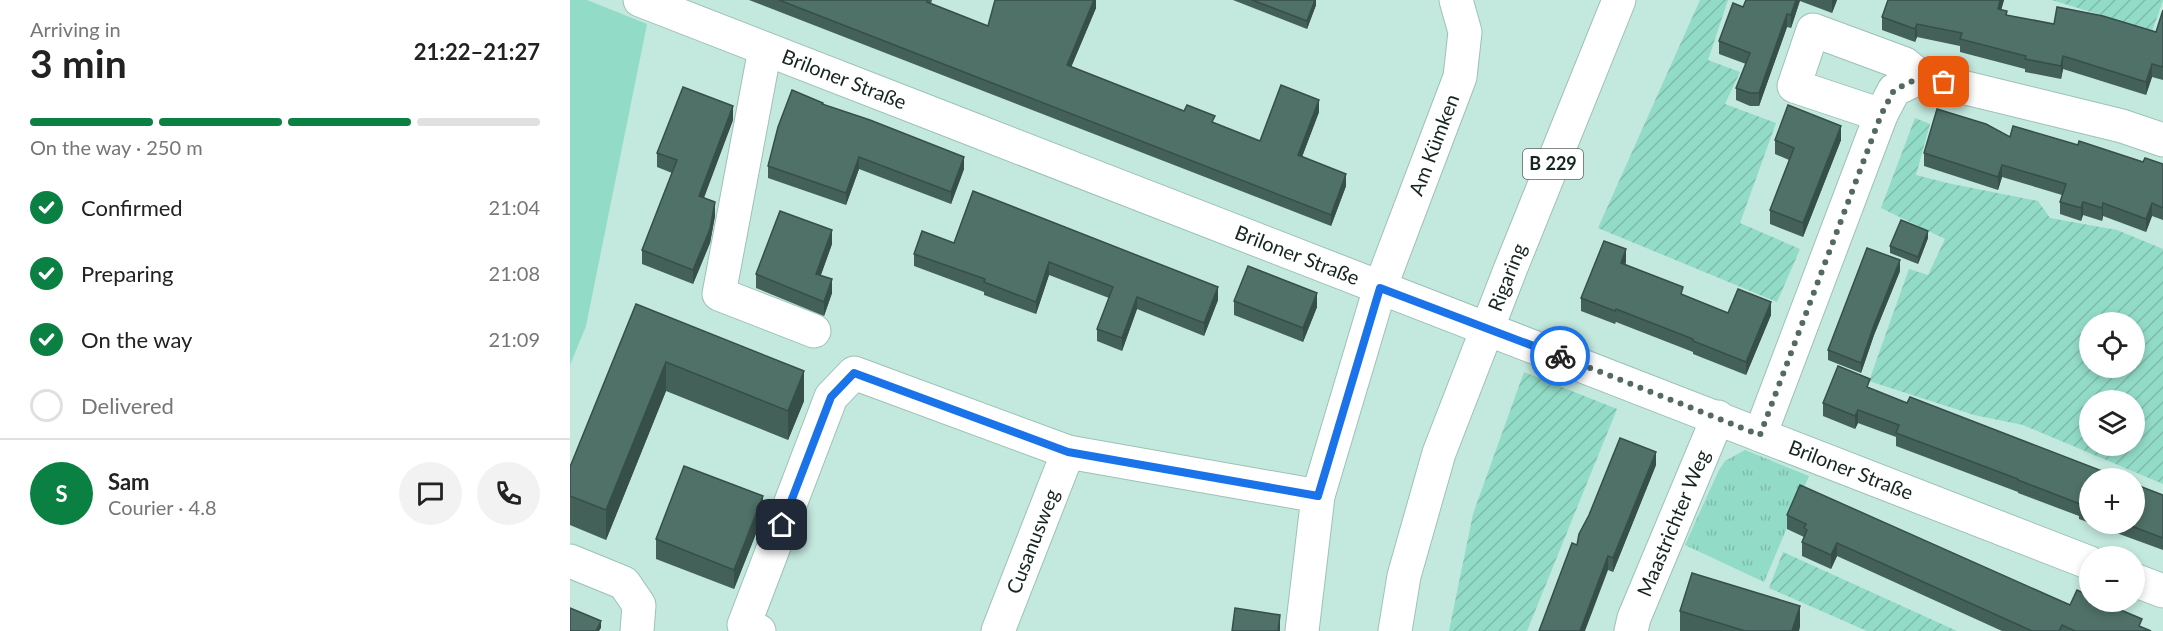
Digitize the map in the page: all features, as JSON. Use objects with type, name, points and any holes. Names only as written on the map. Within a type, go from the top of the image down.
[{"type":"street","name":"Briloner Straße","points":[[640,0],[2079,559]]},
{"type":"street","name":"Am Kümken","points":[[1302,631],[1318,496],[1380,288],[1460,77],[1465,32],[1456,0]]},
{"type":"street","name":"Rigaring","points":[[1395,631],[1404,576],[1439,453],[1619,0]]},
{"type":"street","points":[[1881,115],[1794,86],[1813,30],[1905,64],[1921,77],[2122,126],[2163,140]]},
{"type":"street","points":[[765,49],[719,294],[814,331]]},
{"type":"street","points":[[1760,435],[1881,115],[1894,90],[1921,77]]},
{"type":"street","points":[[759,631],[744,625],[831,397],[854,373],[1068,452],[1318,496]]},
{"type":"street","name":"Maastrichter Weg","points":[[1631,631],[1634,618],[1718,417]]},
{"type":"street","name":"Cusanusweg","points":[[998,631],[1068,452]]},
{"type":"street","points":[[570,561],[624,583],[639,605],[637,631]]},
{"type":"street","points":[[2145,584],[2163,591]]},
{"type":"green space","points":[[570,0],[587,0],[647,24],[586,326],[570,365]]},
{"type":"green space","points":[[1700,0],[1728,0],[1708,60],[1740,72],[1725,104],[1776,123],[1740,223],[1800,249],[1777,302],[1598,228]]},
{"type":"green space","points":[[2052,0],[2163,0],[2163,1],[2152,31]]},
{"type":"green space","points":[[1915,118],[1930,124],[1916,175],[2038,201],[2050,218],[2117,230],[2163,249],[2163,484],[2145,476],[2145,468],[2125,468],[2097,456],[2145,456],[2145,390],[2079,390],[2079,449],[2023,425],[1974,415],[1869,381],[1909,269],[1928,275],[1945,239],[1881,208]]},
{"type":"green space","points":[[1524,372],[1617,409],[1527,631],[1449,631],[1473,514]]},
{"type":"green space","points":[[1745,450],[1809,476],[1764,582],[1685,545],[1719,470],[1725,461]]},
{"type":"green space","points":[[1783,552],[1957,631],[1867,631],[1769,588]]},
{"type":"building","points":[[779,0],[928,0],[927,2],[988,26],[995,0],[1094,0],[1067,65],[1184,111],[1187,105],[1215,116],[1212,122],[1260,141],[1281,85],[1319,100],[1298,155],[1346,174],[1331,215]]},
{"type":"building","points":[[1252,0],[1315,0],[1307,21]]},
{"type":"building","points":[[1746,0],[1796,0],[1791,15],[1787,14],[1759,93],[1750,93],[1736,88],[1750,53],[1719,41],[1733,3],[1743,7]]},
{"type":"building","points":[[1888,0],[2000,0],[1998,9],[2007,11],[2006,15],[2054,24],[2057,7],[2103,16],[2156,32],[2163,10],[2163,67],[2152,64],[2146,82],[2063,56],[2061,66],[2025,59],[2026,56],[1960,39],[1962,33],[1917,24],[1915,29],[1882,17]]},
{"type":"building","points":[[683,87],[733,106],[699,196],[715,202],[710,229],[693,270],[642,250],[677,160],[657,153]]},
{"type":"building","points":[[792,90],[822,104],[964,157],[951,192],[859,157],[846,193],[768,166],[778,127]]},
{"type":"building","points":[[1788,105],[1841,126],[1803,223],[1770,210],[1794,148],[1775,140]]},
{"type":"building","points":[[1937,109],[1986,124],[2010,137],[2013,126],[2078,145],[2079,141],[2143,162],[2145,158],[2163,164],[2163,208],[2152,203],[2146,219],[2103,203],[2102,208],[2083,202],[2081,208],[2060,202],[2066,184],[2002,165],[1998,177],[1924,153]]},
{"type":"building","points":[[973,191],[1218,287],[1204,323],[1137,297],[1122,338],[1097,329],[1113,287],[1049,262],[1036,302],[984,282],[985,279],[914,254],[922,231],[954,243]]},
{"type":"building","points":[[780,211],[832,230],[816,274],[832,279],[824,302],[756,274]]},
{"type":"building","points":[[1901,220],[1928,231],[1918,257],[1890,246]]},
{"type":"building","points":[[1604,241],[1626,249],[1621,263],[1683,287],[1681,294],[1728,313],[1738,289],[1771,302],[1746,362],[1616,309],[1615,311],[1581,298]]},
{"type":"building","points":[[1867,248],[1900,260],[1861,363],[1828,350]]},
{"type":"building","points":[[1248,266],[1317,293],[1303,328],[1234,301]]},
{"type":"building","points":[[636,304],[804,371],[788,411],[666,362],[606,510],[570,496],[570,467]]},
{"type":"building","points":[[1838,366],[1870,379],[1867,387],[1907,403],[1910,397],[2094,468],[2079,468],[2079,504],[1896,433],[1899,425],[1858,410],[1855,416],[1823,403]]},
{"type":"building","points":[[1620,438],[1656,452],[1613,558],[1608,556],[1580,631],[1539,631],[1572,543],[1577,545],[1579,534]]},
{"type":"building","points":[[684,466],[763,496],[734,570],[656,539]]},
{"type":"building","points":[[1800,485],[2070,605],[2077,590],[2079,591],[2079,612],[2126,612],[2142,619],[2139,626],[2151,631],[2075,631],[2062,625],[2059,631],[2032,631],[1837,543],[1831,555],[1802,542],[1807,530],[1804,528],[1806,524],[1787,515]]},
{"type":"building","points":[[2145,488],[2163,495],[2163,538],[2145,531]]},
{"type":"building","points":[[1692,573],[1800,606],[1792,631],[1745,631],[1680,611]]},
{"type":"building","points":[[570,608],[601,621],[596,631],[570,631]]},
{"type":"building","points":[[1235,608],[1280,615],[1278,631],[1232,631]]},
{"type":"way so far","points":[[1560,356],[1760,435],[1881,115],[1894,90],[1921,77],[1944,82]]},
{"type":"route","points":[[782,525],[831,397],[854,373],[1068,452],[1318,496],[1380,288],[1560,356]]}]
